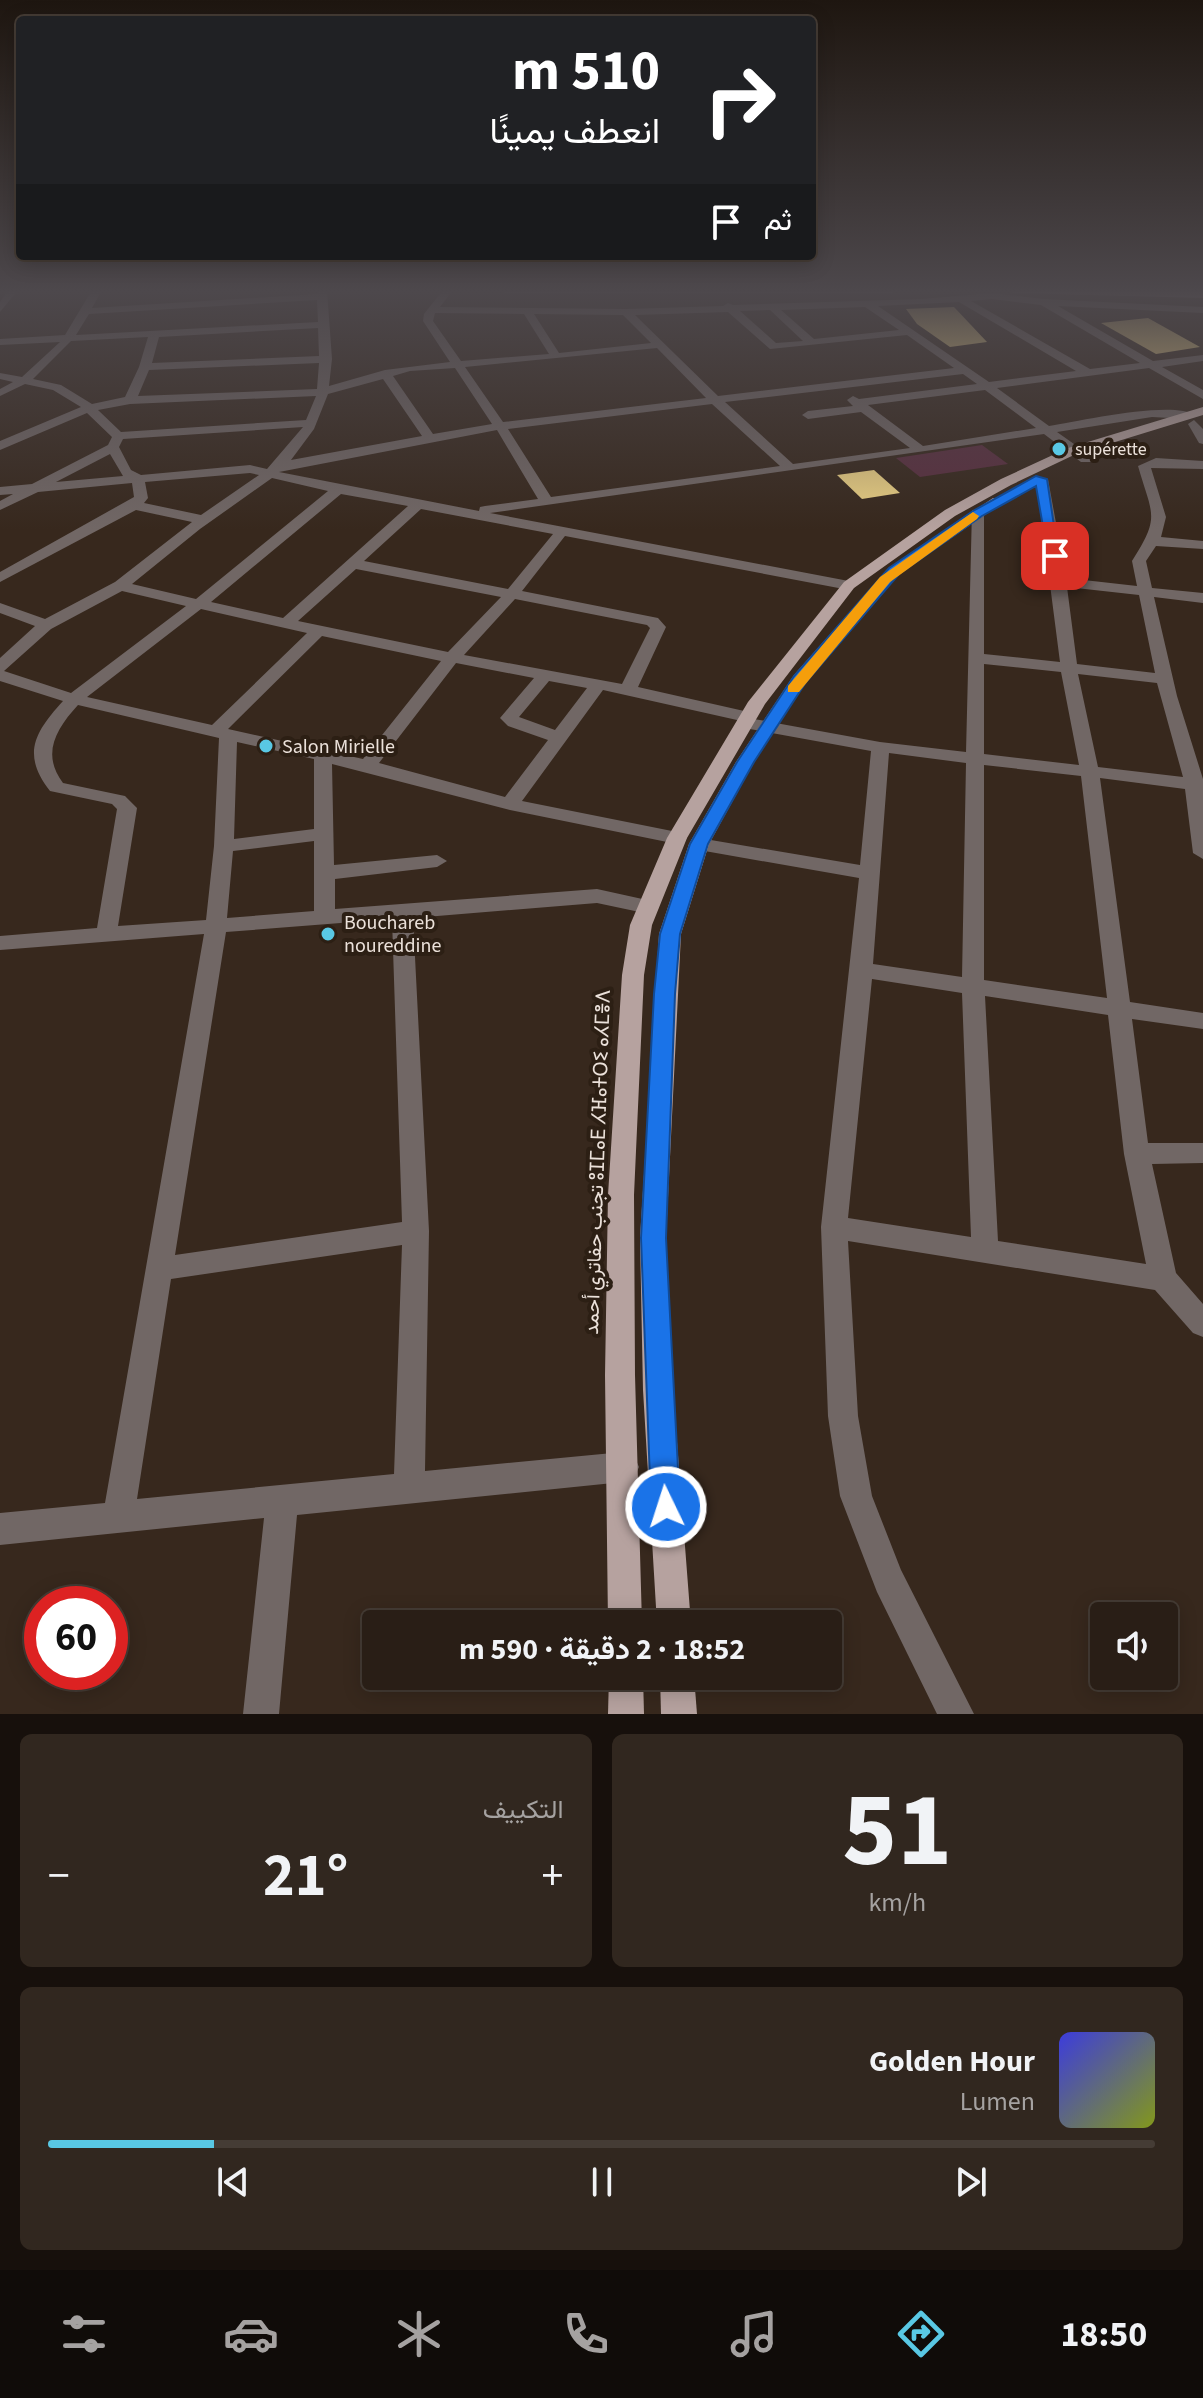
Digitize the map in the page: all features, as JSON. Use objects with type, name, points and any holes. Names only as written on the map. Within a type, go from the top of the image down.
[{"type":"main road","name":"تجنب حفاتري أحمد ⵓⵊⵎⴰⴹ ⵃⴼⴰⵜⵔⵉ ⴰⵃⵎⴻⴷ","points":[[625,1610],[621,1195],[633,975],[641,925],[677,838],[746,720],[849,585],[950,513],[1006,482],[1079,455],[1198,422]]},
{"type":"main road","name":"تجنب حفاتري أحمد ⵓⵊⵎⴰⴹ ⵃⴼⴰⵜⵔⵉ ⴰⵃⵎⴻⴷ","points":[[673,1610],[658,1390],[653,1238],[670,934],[699,844],[767,727],[800,679],[885,580],[977,513],[1079,455]]},
{"type":"main road","points":[[626,1690],[626,1714]]},
{"type":"main road","points":[[678,1690],[679,1714]]},
{"type":"street","points":[[0,393],[28,381],[39,370]]},
{"type":"street","points":[[130,400],[144,370]]},
{"type":"street","points":[[0,667],[46,625],[119,586],[204,520],[276,470],[302,441],[311,423],[324,370]]},
{"type":"street","points":[[0,446],[88,408],[130,400],[321,392],[385,373],[409,370]]},
{"type":"street","points":[[461,370],[547,502]]},
{"type":"street","points":[[683,370],[790,468]]},
{"type":"street","points":[[0,491],[250,469],[276,470],[429,437],[500,426],[965,370],[1079,455]]},
{"type":"street","points":[[808,415],[1104,370]]},
{"type":"street","points":[[1157,370],[1203,395]]},
{"type":"street","points":[[385,373],[429,437]]},
{"type":"street","points":[[0,376],[57,387],[88,408],[115,441],[126,473],[138,478]]},
{"type":"street","points":[[834,385],[921,450]]},
{"type":"street","points":[[465,513],[1047,432],[1152,413],[1198,422]]},
{"type":"street","points":[[0,506],[36,489],[115,441],[311,423]]},
{"type":"street","points":[[1203,465],[1156,462],[1144,466],[1159,517],[1158,531],[1139,561],[1165,679],[1199,784],[1203,853]]},
{"type":"street","points":[[276,470],[338,489],[849,585]]},
{"type":"street","points":[[0,578],[134,505],[141,498],[138,478]]},
{"type":"street","points":[[1041,479],[1059,582],[1069,669],[1090,773],[1137,1154],[1163,1279],[1203,1324]]},
{"type":"street","points":[[106,935],[127,808],[118,800],[57,787],[41,755],[51,725],[73,699],[198,604],[338,489]]},
{"type":"street","points":[[287,623],[418,504]]},
{"type":"street","points":[[134,505],[204,520]]},
{"type":"street","points":[[977,513],[973,988],[985,1250]]},
{"type":"street","points":[[367,766],[452,658],[512,594],[562,531]]},
{"type":"street","points":[[1153,541],[1203,545]]},
{"type":"street","points":[[350,563],[657,623],[658,627],[628,690]]},
{"type":"street","points":[[1059,582],[1203,598]]},
{"type":"street","points":[[119,586],[318,631],[628,690],[767,727],[880,747],[1199,784]]},
{"type":"street","points":[[0,608],[46,625]]},
{"type":"street","points":[[118,1517],[216,926],[224,846],[222,733],[318,631]]},
{"type":"street","points":[[977,658],[1165,679]]},
{"type":"street","points":[[0,675],[73,699],[367,766],[510,804],[677,838]]},
{"type":"street","points":[[545,675],[509,718],[560,738]]},
{"type":"street","points":[[510,804],[598,685]]},
{"type":"street","points":[[880,747],[862,970],[834,1227],[843,1416],[856,1496],[889,1580],[956,1714]]},
{"type":"street","points":[[323,756],[325,917]]},
{"type":"street","points":[[224,846],[325,834]]},
{"type":"street","points":[[699,844],[870,873]]},
{"type":"street","points":[[326,873],[437,861]]},
{"type":"street","points":[[0,943],[597,896],[649,907]]},
{"type":"street","points":[[402,911],[416,1231],[409,1488]]},
{"type":"street","points":[[862,970],[1203,1021]]},
{"type":"street","points":[[1137,1154],[1203,1153]]},
{"type":"street","points":[[834,1227],[1163,1279]]},
{"type":"street","points":[[158,1269],[304,1250],[416,1231]]},
{"type":"street","points":[[0,1529],[623,1467]]},
{"type":"street","points":[[261,1714],[282,1501]]},
{"type":"shaded area","points":[[982,445],[1008,464],[920,477],[896,458]]},
{"type":"building","points":[[874,470],[900,493],[862,499],[837,475]]},
{"type":"slow traffic","points":[[793,689],[894,571],[973,516]]},
{"type":"place","name":"supérette","points":[[1059,449]]},
{"type":"place","name":"Salon Mirielle","points":[[266,746]]},
{"type":"place","name":"Bouchareb noureddine","points":[[328,934]]},
{"type":"route","points":[[666,1507],[653,1238],[664,994],[670,934],[699,844],[745,762],[800,679],[894,571],[977,513],[1041,479],[1055,556]]}]
